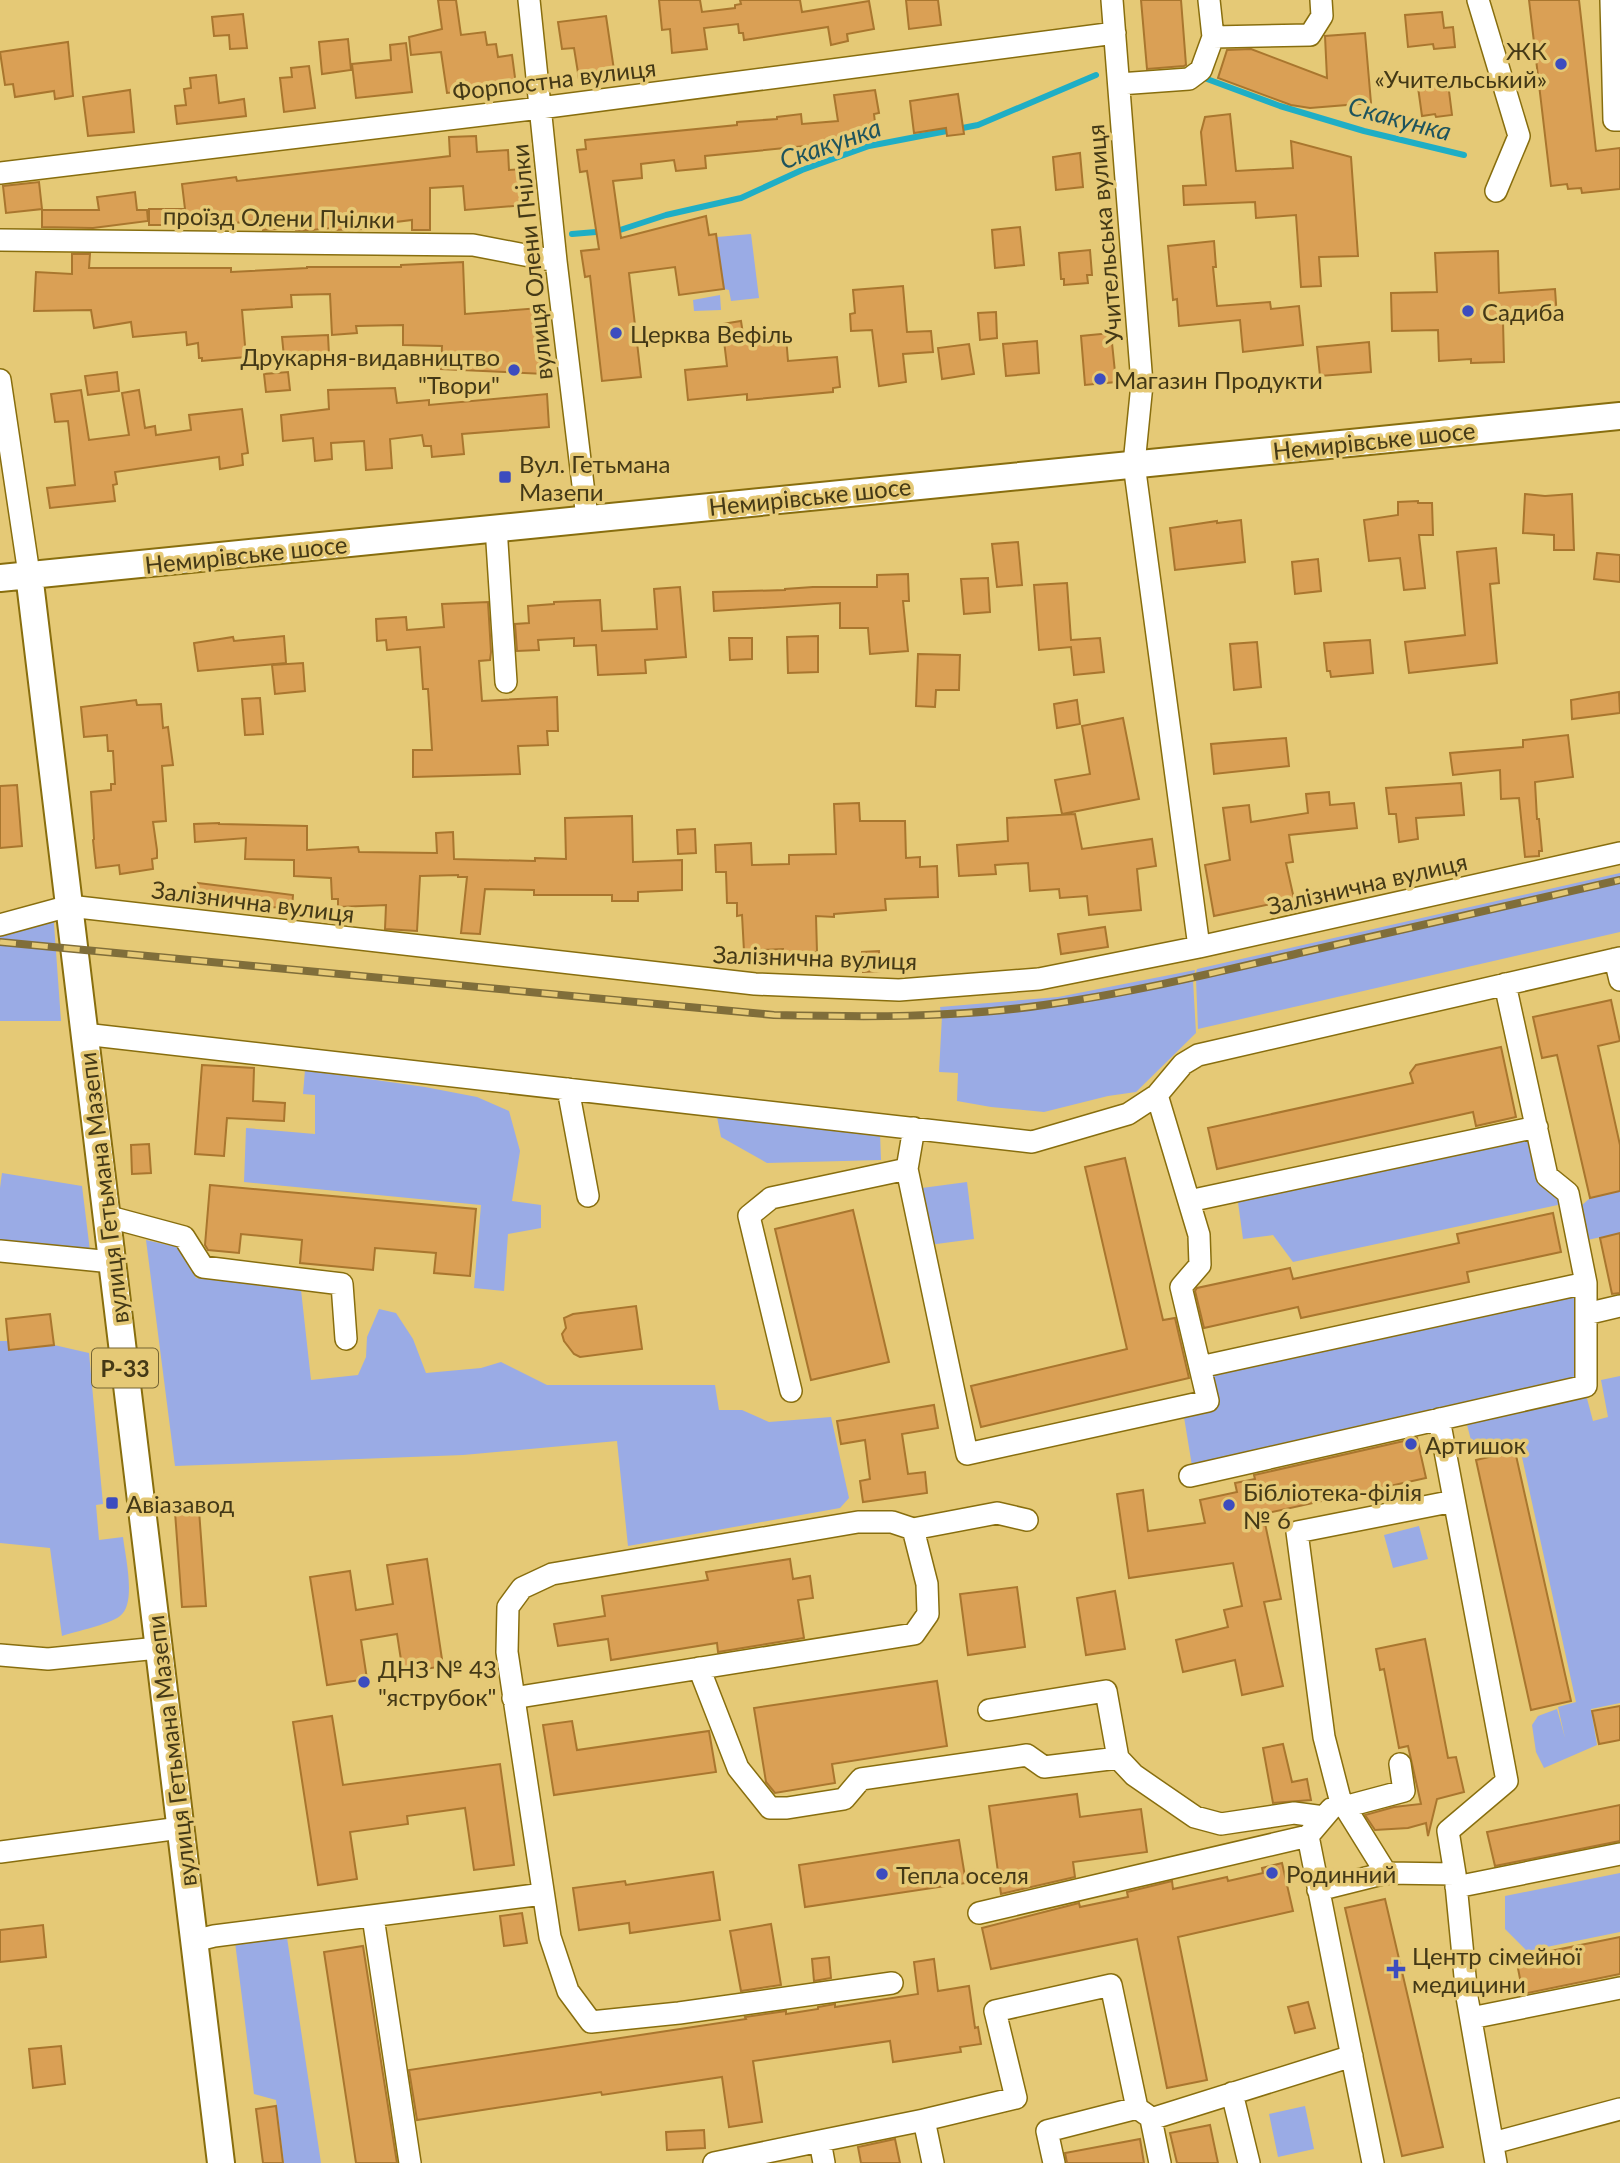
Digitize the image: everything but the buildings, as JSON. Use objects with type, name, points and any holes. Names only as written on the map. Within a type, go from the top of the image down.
[{"type":"main road","name":"Немирівське шосе","points":[[0,578],[1620,416]]},
{"type":"main road","name":"вулиця Гетьмана Мазепи","points":[[29,574],[220,2163]]},
{"type":"street","name":"вулиця Олени Пчілки","points":[[528,0],[587,518]]},
{"type":"street","name":"Учительська вулиця","points":[[1112,0],[1142,384],[1134,464],[1199,947]]},
{"type":"street","points":[[1119,84],[1189,79],[1200,70],[1213,37],[1209,0]]},
{"type":"street","points":[[1213,37],[1310,35],[1322,16],[1321,0]]},
{"type":"street","points":[[1478,0],[1519,136],[1496,191]]},
{"type":"street","points":[[1611,0],[1614,120],[1620,120]]},
{"type":"street","name":"Форпостна вулиця","points":[[0,173],[540,108],[1115,33]]},
{"type":"street","name":"проїзд Олени Пчілки","points":[[0,240],[472,245],[556,261]]},
{"type":"street","name":"вулиця Гетьмана Мазепи","points":[[0,380],[29,574]]},
{"type":"street","points":[[496,527],[506,682]]},
{"type":"street","name":"Залізнична вулиця","points":[[0,925],[69,906],[755,984],[899,990],[1039,979],[1199,947],[1620,853]]},
{"type":"street","points":[[84,1034],[1032,1142],[1128,1114],[1157,1095],[1182,1064],[1198,1055],[1505,984],[1618,966]]},
{"type":"street","points":[[1190,1476],[1586,1386],[1586,1283],[1568,1193],[1547,1175],[1505,984]]},
{"type":"street","points":[[568,1089],[588,1196]]},
{"type":"street","points":[[914,1128],[907,1169],[967,1454],[1208,1401],[1181,1287],[1200,1265],[1199,1235],[1157,1095]]},
{"type":"street","points":[[1189,1201],[1537,1127]]},
{"type":"street","points":[[791,1391],[749,1216],[771,1198],[907,1169]]},
{"type":"street","points":[[106,1216],[184,1237],[203,1267],[342,1283],[346,1339]]},
{"type":"street","points":[[0,1251],[112,1262]]},
{"type":"street","points":[[1200,1367],[1586,1283]]},
{"type":"street","points":[[1586,1314],[1620,1306]]},
{"type":"street","points":[[1439,1419],[1507,1781],[1448,1830],[1471,2018],[1495,2153],[1620,2109]]},
{"type":"street","points":[[1386,1873],[1342,1803],[1324,1737],[1297,1532],[1454,1501]]},
{"type":"street","points":[[892,1983],[678,2013],[591,2022],[568,1991],[550,1937],[507,1652],[509,1607],[522,1588],[552,1574],[858,1522],[892,1522],[913,1529],[997,1513],[1027,1520]]},
{"type":"street","points":[[513,1698],[914,1634],[928,1614],[927,1584],[913,1529]]},
{"type":"street","points":[[0,1655],[48,1659],[159,1648]]},
{"type":"street","points":[[699,1668],[738,1768],[770,1808],[788,1808],[844,1799],[861,1779],[1013,1757],[1027,1755],[1044,1767],[1118,1758]]},
{"type":"street","points":[[989,1710],[1106,1691],[1118,1758],[1134,1776],[1195,1817],[1221,1824],[1294,1813],[1324,1817]]},
{"type":"street","points":[[979,1913],[1308,1836],[1324,1817],[1342,1803],[1405,1791],[1400,1764]]},
{"type":"street","points":[[0,1852],[180,1828]]},
{"type":"street","points":[[1308,1836],[1373,2163]]},
{"type":"street","points":[[1318,1889],[1386,1873],[1455,1881],[1620,1854]]},
{"type":"street","points":[[194,1941],[543,1894]]},
{"type":"street","points":[[373,1917],[410,2163]]},
{"type":"street","points":[[714,2163],[924,2120],[1016,2098],[995,2011],[1111,1986],[1160,2163]]},
{"type":"street","points":[[1471,2018],[1620,1989]]},
{"type":"street","points":[[1054,2163],[1047,2131],[1232,2093],[1352,2056]]},
{"type":"street","points":[[1232,2093],[1249,2163]]},
{"type":"street","points":[[924,2120],[933,2163]]},
{"type":"street","points":[[820,2141],[824,2163]]},
{"type":"shaded area","points":[[751,234],[759,298],[731,301],[729,290],[724,289],[717,237]]},
{"type":"shaded area","points":[[720,295],[721,310],[694,311],[693,300]]},
{"type":"shaded area","points":[[1620,873],[1620,879],[1195,977],[1197,969]]},
{"type":"shaded area","points":[[1620,882],[1620,932],[1198,1029],[1196,979]]},
{"type":"shaded area","points":[[53,910],[61,1021],[0,1021],[0,925]]},
{"type":"shaded area","points":[[1195,970],[1194,977],[1040,1005],[941,1013],[940,1007],[1058,997]]},
{"type":"shaded area","points":[[1193,980],[1196,1033],[1136,1092],[1044,1112],[991,1107],[957,1101],[958,1073],[939,1072],[942,1016],[1043,1007]]},
{"type":"shaded area","points":[[305,1070],[477,1097],[509,1111],[520,1151],[512,1201],[541,1205],[541,1228],[508,1234],[504,1291],[474,1288],[481,1205],[244,1182],[246,1128],[315,1134],[315,1095],[303,1094]]},
{"type":"shaded area","points":[[717,1117],[880,1133],[881,1160],[767,1163],[721,1137]]},
{"type":"shaded area","points":[[1531,1130],[1567,1203],[1293,1262],[1273,1235],[1243,1239],[1237,1195]]},
{"type":"shaded area","points":[[2,1173],[82,1186],[90,1251],[0,1243]]},
{"type":"shaded area","points":[[967,1182],[974,1239],[929,1245],[922,1188]]},
{"type":"shaded area","points":[[1620,1191],[1620,1233],[1578,1242],[1572,1214],[1590,1198]]},
{"type":"shaded area","points":[[146,1240],[177,1247],[196,1278],[301,1290],[311,1380],[358,1375],[366,1357],[367,1337],[379,1309],[396,1313],[413,1339],[426,1373],[481,1368],[501,1362],[547,1385],[715,1385],[719,1410],[742,1410],[769,1422],[831,1417],[849,1498],[840,1508],[628,1546],[617,1441],[463,1455],[175,1466]]},
{"type":"shaded area","points":[[1583,1287],[1583,1384],[1193,1472],[1183,1411],[1212,1404],[1204,1369]]},
{"type":"shaded area","points":[[0,1341],[8,1341],[10,1350],[54,1345],[89,1353],[103,1504],[96,1505],[99,1540],[123,1537],[128,1601],[125,1610],[115,1619],[62,1636],[50,1548],[0,1543]]},
{"type":"shaded area","points":[[1620,1376],[1620,1703],[1591,1709],[1597,1745],[1544,1768],[1536,1752],[1532,1725],[1538,1716],[1557,1709],[1565,1738],[1558,1707],[1576,1702],[1518,1439],[1473,1448],[1465,1417],[1585,1391],[1593,1421],[1608,1417],[1601,1380]]},
{"type":"shaded area","points":[[1419,1526],[1428,1559],[1393,1568],[1384,1535]]},
{"type":"shaded area","points":[[1620,1873],[1620,1932],[1527,1951],[1505,1929],[1505,1896]]},
{"type":"shaded area","points":[[286,1931],[321,2163],[284,2163],[276,2100],[254,2094],[235,1942]]},
{"type":"shaded area","points":[[1305,2106],[1314,2149],[1278,2157],[1269,2114]]},
{"type":"waterway","name":"Скакунка","points":[[572,234],[620,230],[666,215],[741,198],[802,170],[869,146],[978,125],[1096,75]]},
{"type":"waterway","name":"Скакунка","points":[[1207,79],[1280,106],[1364,131],[1464,155]]},
{"type":"railway","points":[[0,942],[774,1015],[943,1014],[1044,1005],[1142,988],[1620,880]]},
{"type":"place","name":"ЖК «Учительський»","points":[[1561,64]]},
{"type":"place","name":"Садиба","points":[[1468,311]]},
{"type":"place","name":"Церква Вефіль","points":[[616,333]]},
{"type":"place","name":"Друкарня-видавництво \"Твори\"","points":[[514,370]]},
{"type":"place","name":"Магазин Продукти","points":[[1100,379]]},
{"type":"place","name":"Вул. Гетьмана Мазепи","points":[[505,477]]},
{"type":"place","name":"Артишок","points":[[1411,1444]]},
{"type":"place","name":"Авіазавод","points":[[112,1503]]},
{"type":"place","name":"Бібліотека-філія № 6","points":[[1229,1505]]},
{"type":"place","name":"ДНЗ № 43 \"яструбок\"","points":[[364,1682]]},
{"type":"place","name":"Родинний","points":[[1272,1873]]},
{"type":"place","name":"Тепла оселя","points":[[882,1874]]},
{"type":"place","name":"Центр сімейної медицини","points":[[1396,1969]]}]
